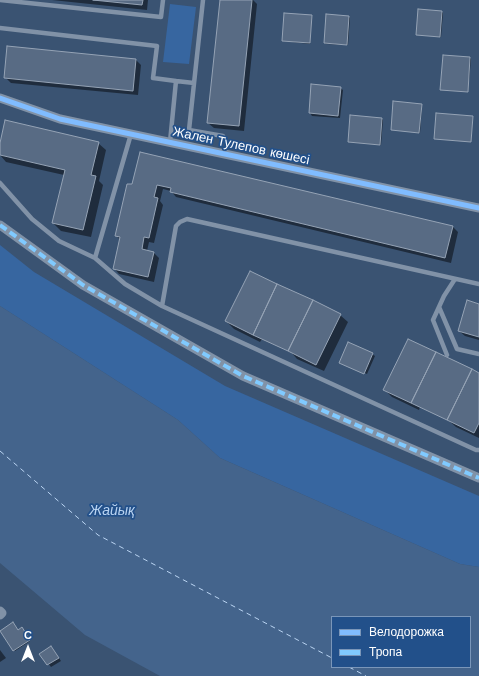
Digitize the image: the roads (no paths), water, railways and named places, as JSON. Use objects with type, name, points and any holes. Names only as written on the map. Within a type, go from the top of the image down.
[{"type":"street","name":"Жален Тулепов көшесі","points":[[0,98],[60,119],[479,208]]},
{"type":"street","points":[[0,225],[83,286],[243,376],[479,478]]},
{"type":"street","points":[[0,611],[2,613],[0,615]]},
{"type":"lane","points":[[0,0],[161,17],[163,0]]},
{"type":"lane","points":[[203,0],[189,130],[223,136]]},
{"type":"lane","points":[[0,28],[157,46],[153,78],[194,83]]},
{"type":"lane","points":[[170,143],[176,81]]},
{"type":"lane","points":[[95,258],[131,134]]},
{"type":"lane","points":[[0,183],[32,219],[59,241],[95,258],[125,284],[162,306],[469,447],[479,450]]},
{"type":"lane","points":[[162,306],[176,226],[180,222],[187,220],[479,284]]},
{"type":"lane","points":[[447,355],[433,320],[444,296],[455,279]]},
{"type":"lane","points":[[439,307],[457,349],[479,354]]},
{"type":"water","name":"Жайық","points":[[0,306],[178,420],[220,458],[460,564],[479,567],[479,676],[160,676],[85,635],[0,563]]}]
